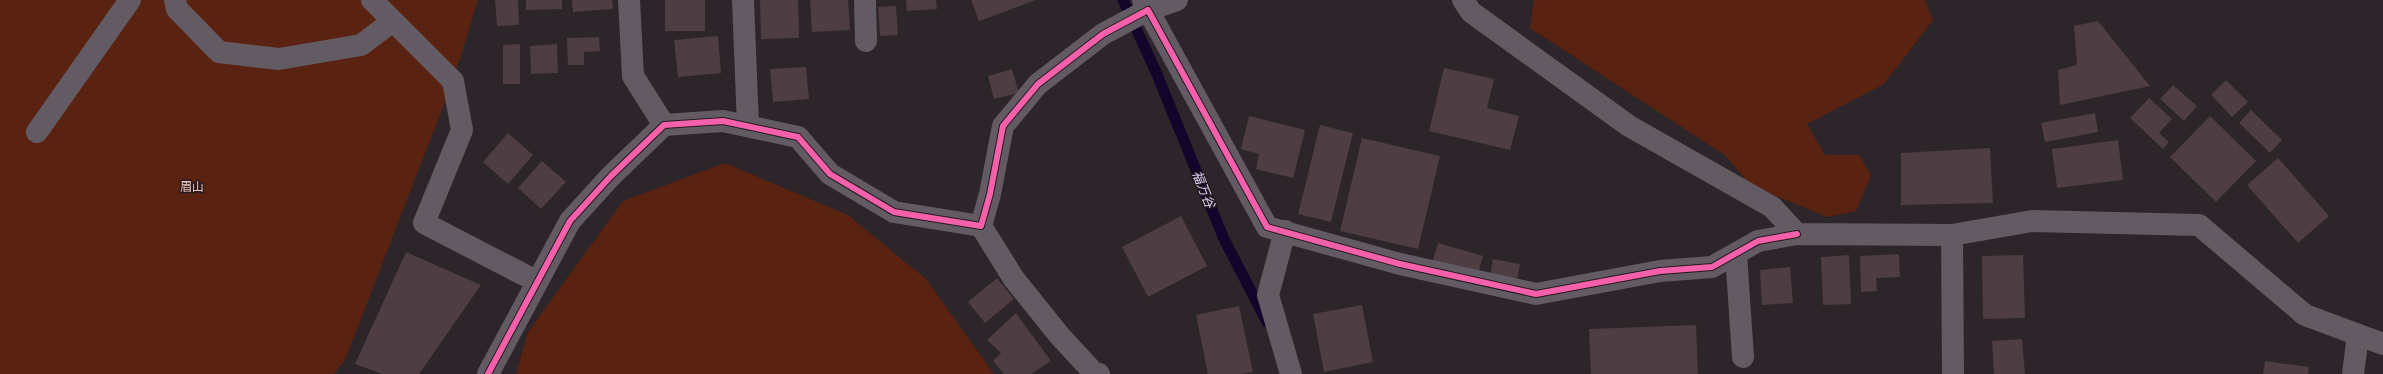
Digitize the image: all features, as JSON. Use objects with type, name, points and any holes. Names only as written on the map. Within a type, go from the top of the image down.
[{"type":"street","points":[[37,132],[130,0]]},
{"type":"street","points":[[175,0],[177,9],[219,52],[279,59],[361,45],[393,21]]},
{"type":"street","points":[[372,0],[453,81],[462,130],[424,223],[536,281]]},
{"type":"street","points":[[629,0],[633,76],[664,125]]},
{"type":"street","points":[[743,0],[748,126]]},
{"type":"street","points":[[865,0],[866,40]]},
{"type":"street","points":[[981,226],[990,194],[1002,126],[1038,84],[1103,34],[1146,5],[1177,0]]},
{"type":"street","points":[[1463,0],[1471,12],[1629,126],[1772,207],[1797,234]]},
{"type":"street","points":[[1146,5],[1267,227],[1400,264],[1536,294],[1660,271],[1712,267],[1758,241],[1797,234],[1952,235],[2032,221],[2199,225],[2305,315],[2383,344]]},
{"type":"street","points":[[488,374],[536,281],[570,221],[611,176],[664,125],[723,121],[798,137],[830,174],[894,212],[981,226],[1019,285],[1059,335],[1094,373],[1099,374]]},
{"type":"street","points":[[1285,231],[1268,295],[1291,374]]},
{"type":"street","points":[[1952,235],[1953,374]]},
{"type":"street","points":[[1736,254],[1743,357]]},
{"type":"street","points":[[2353,374],[2358,335]]},
{"type":"green space","name":"眉山","points":[[0,0],[478,0],[453,81],[345,360],[334,374],[0,374]]},
{"type":"green space","points":[[1534,0],[1925,0],[1933,20],[1884,84],[1807,124],[1825,155],[1859,155],[1871,175],[1856,211],[1827,217],[1750,185],[1726,156],[1530,28]]},
{"type":"green space","points":[[725,163],[848,215],[926,279],[994,374],[516,374],[528,332],[623,201]]},
{"type":"building","points":[[495,0],[518,0],[519,25],[497,26]]},
{"type":"building","points":[[526,0],[562,0],[562,9],[526,10]]},
{"type":"building","points":[[572,0],[612,0],[613,9],[573,12]]},
{"type":"building","points":[[665,0],[705,0],[705,31],[665,31]]},
{"type":"building","points":[[760,0],[798,0],[799,38],[761,39]]},
{"type":"building","points":[[810,0],[848,0],[850,30],[812,32]]},
{"type":"building","points":[[906,0],[936,0],[937,9],[907,11]]},
{"type":"building","points":[[971,0],[1036,0],[979,21]]},
{"type":"building","points":[[896,6],[898,35],[880,36],[878,7]]},
{"type":"building","points":[[2098,21],[2150,86],[2060,105],[2058,70],[2077,65],[2074,26]]},
{"type":"building","points":[[718,36],[721,73],[678,77],[674,40]]},
{"type":"building","points":[[599,37],[600,51],[584,52],[584,65],[568,65],[567,38]]},
{"type":"building","points":[[520,44],[520,84],[503,84],[503,45]]},
{"type":"building","points":[[557,44],[558,73],[531,74],[530,46]]},
{"type":"building","points":[[806,67],[809,99],[773,102],[770,69]]},
{"type":"building","points":[[1444,68],[1494,79],[1487,108],[1519,116],[1510,150],[1429,131]]},
{"type":"building","points":[[1012,69],[1019,93],[994,99],[988,76]]},
{"type":"building","points":[[2226,80],[2248,102],[2232,117],[2211,95]]},
{"type":"building","points":[[2173,85],[2197,106],[2184,121],[2160,99]]},
{"type":"building","points":[[2149,98],[2172,119],[2159,133],[2169,142],[2163,149],[2130,118]]},
{"type":"building","points":[[2251,110],[2282,140],[2270,153],[2239,123]]},
{"type":"building","points":[[2095,113],[2098,132],[2045,142],[2041,123]]},
{"type":"building","points":[[1249,116],[1305,130],[1293,178],[1256,169],[1259,154],[1241,149]]},
{"type":"building","points":[[2210,116],[2256,161],[2216,202],[2170,157]]},
{"type":"building","points":[[1320,125],[1353,133],[1331,222],[1298,214]]},
{"type":"building","points":[[508,133],[533,155],[508,184],[483,162]]},
{"type":"building","points":[[1362,138],[1440,156],[1418,249],[1340,231]]},
{"type":"building","points":[[2118,140],[2123,180],[2057,188],[2052,149]]},
{"type":"building","points":[[1990,148],[1993,203],[1901,205],[1901,153]]},
{"type":"building","points":[[2278,158],[2329,216],[2298,243],[2247,185]]},
{"type":"building","points":[[542,161],[566,182],[541,209],[518,188]]},
{"type":"building","points":[[1181,216],[1207,266],[1148,297],[1122,247]]},
{"type":"building","points":[[1438,243],[1483,256],[1478,274],[1433,261]]},
{"type":"building","points":[[406,252],[481,285],[419,374],[382,374],[355,364]]},
{"type":"building","points":[[1899,254],[1900,277],[1876,278],[1877,291],[1861,292],[1860,256]]},
{"type":"building","points":[[1849,255],[1851,304],[1823,305],[1821,257]]},
{"type":"building","points":[[2023,255],[2025,318],[1983,319],[1982,256]]},
{"type":"building","points":[[1493,259],[1520,264],[1517,281],[1490,276]]},
{"type":"building","points":[[1790,267],[1793,303],[1762,305],[1760,270]]},
{"type":"building","points":[[997,278],[1014,299],[985,323],[968,302]]},
{"type":"building","points":[[1362,305],[1373,362],[1324,372],[1313,314]]},
{"type":"building","points":[[1239,306],[1253,372],[1241,374],[1208,374],[1196,315]]},
{"type":"building","points":[[1016,313],[1051,361],[1031,374],[1004,374],[993,361],[1001,353],[987,340]]},
{"type":"building","points":[[1696,325],[1698,374],[1591,374],[1589,329]]},
{"type":"building","points":[[2022,339],[2025,374],[1994,374],[1992,341]]},
{"type":"building","points":[[2265,361],[2309,367],[2308,374],[2263,374]]},
{"type":"waterway","name":"福万谷","points":[[1123,0],[1156,72],[1224,239],[1267,322]]},
{"type":"cycle path","points":[[488,374],[570,221],[611,176],[664,125],[723,121],[798,137],[830,174],[894,212],[981,226],[990,194],[1003,126],[1038,84],[1103,34],[1148,10],[1267,227],[1400,264],[1536,294],[1660,271],[1712,267],[1758,241],[1797,234]]}]
